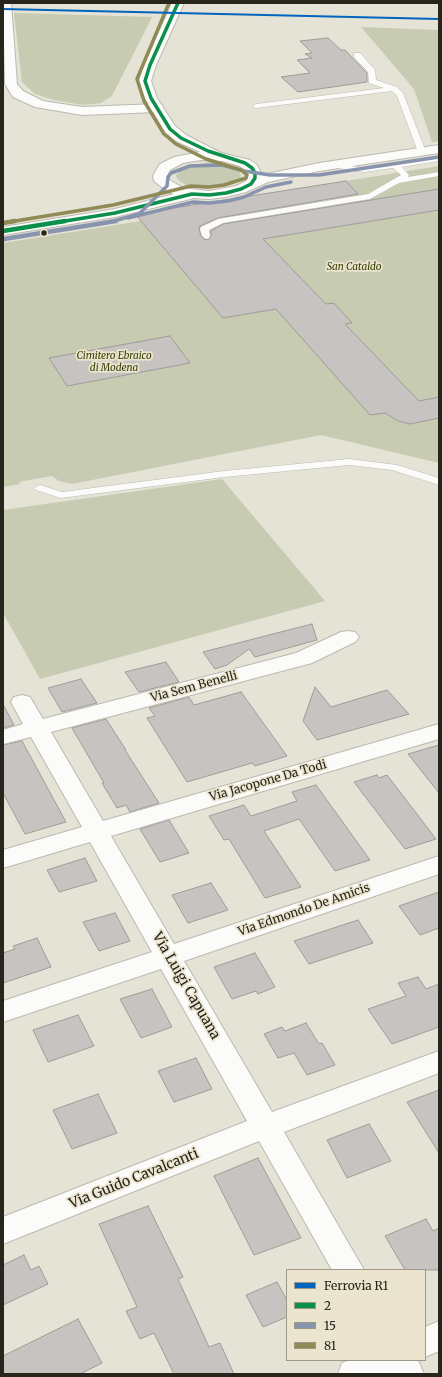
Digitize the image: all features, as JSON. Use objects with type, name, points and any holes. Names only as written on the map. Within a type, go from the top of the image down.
[{"type":"street","points":[[5,3],[11,84],[18,94],[40,104],[82,111],[157,108]]},
{"type":"street","points":[[178,3],[150,65],[145,81],[151,98],[170,130],[186,141],[223,157],[245,163],[286,168],[319,167]]},
{"type":"street","points":[[170,130],[171,163]]},
{"type":"street","points":[[223,157],[201,156],[171,163],[161,171],[161,181],[172,189],[192,194],[209,195],[226,193],[241,189],[264,179],[319,167],[439,149]]},
{"type":"street","points":[[245,163],[256,173],[251,184]]},
{"type":"street","points":[[136,207],[161,181]]},
{"type":"street","points":[[3,230],[115,213],[192,194]]},
{"type":"street","name":"Via Sem Benelli","points":[[3,737],[304,658],[348,637]]},
{"type":"street","name":"Via Luigi Capuana","points":[[22,702],[347,1269]]},
{"type":"street","name":"Via Jacopone Da Todi","points":[[3,859],[439,731]]},
{"type":"street","name":"Via Edmondo De Amicis","points":[[3,1012],[439,865]]},
{"type":"street","name":"Via Guido Cavalcanti","points":[[3,1231],[266,1126],[439,1062]]},
{"type":"street","points":[[426,1342],[439,1336]]},
{"type":"street","points":[[354,1374],[383,1361]]},
{"type":"street","points":[[401,1361],[408,1374]]},
{"type":"lane","points":[[357,55],[372,72],[372,81],[394,89],[400,94],[422,152]]},
{"type":"lane","points":[[256,106],[394,89]]},
{"type":"lane","points":[[334,165],[364,170],[439,159]]},
{"type":"lane","points":[[206,236],[204,230],[220,221],[370,196],[399,181],[405,176],[396,166]]},
{"type":"lane","points":[[399,181],[439,174]]},
{"type":"lane","points":[[40,488],[61,495],[224,474],[349,462],[393,467],[439,482]]},
{"type":"green space","points":[[14,13],[152,17],[112,96],[101,103],[83,105],[54,100],[35,94],[22,82]]},
{"type":"green space","points":[[361,27],[439,30],[439,141],[432,142],[414,89]]},
{"type":"green space","points":[[210,162],[220,163],[236,168],[240,172],[241,176],[239,180],[226,186],[206,189],[187,186],[177,179],[176,175],[183,167]]},
{"type":"green space","points":[[439,166],[439,463],[321,435],[72,484],[59,481],[52,476],[19,482],[20,484],[3,487],[3,243],[141,221],[346,181]]},
{"type":"green space","points":[[222,479],[325,601],[40,679],[3,613],[3,510]]},
{"type":"building","points":[[328,38],[341,50],[345,50],[367,73],[367,82],[298,92],[281,77],[310,73],[297,60],[312,58],[305,54],[312,53],[300,41]]},
{"type":"building","points":[[346,181],[358,194],[218,218],[200,226],[199,229],[201,236],[205,240],[209,239],[211,236],[211,231],[223,224],[439,189],[439,210],[263,239],[326,304],[334,303],[352,323],[345,324],[419,401],[439,397],[439,418],[410,424],[398,421],[385,413],[370,415],[276,309],[223,318],[135,214]]},
{"type":"building","points":[[170,336],[190,363],[67,386],[49,358]]},
{"type":"building","points":[[312,624],[317,640],[255,657],[249,649],[227,665],[215,669],[203,652]]},
{"type":"building","points":[[166,662],[179,682],[139,692],[125,672]]},
{"type":"building","points":[[81,679],[97,703],[62,712],[48,688]]},
{"type":"building","points":[[315,687],[331,707],[387,690],[409,714],[317,740],[303,721]]},
{"type":"building","points":[[241,692],[287,756],[255,766],[252,763],[187,782],[147,718],[155,716],[149,708],[189,697],[194,705]]},
{"type":"building","points":[[3,704],[14,725],[3,728]]},
{"type":"building","points":[[106,719],[159,803],[130,812],[126,805],[117,808],[72,728]]},
{"type":"building","points":[[22,741],[66,822],[25,834],[3,793],[3,745]]},
{"type":"building","points":[[439,745],[439,793],[408,754]]},
{"type":"building","points":[[377,775],[379,778],[387,775],[436,839],[405,849],[354,782]]},
{"type":"building","points":[[316,785],[370,860],[335,871],[299,819],[264,831],[301,887],[265,898],[229,839],[224,840],[209,816],[244,805],[251,816],[297,801],[292,792]]},
{"type":"building","points":[[169,820],[189,853],[160,862],[140,829]]},
{"type":"building","points":[[85,858],[97,881],[59,892],[47,870]]},
{"type":"building","points":[[211,883],[228,910],[188,923],[172,895]]},
{"type":"building","points":[[439,892],[439,928],[420,935],[399,906]]},
{"type":"building","points":[[115,913],[130,941],[99,951],[83,922]]},
{"type":"building","points":[[358,920],[373,943],[309,964],[294,941]]},
{"type":"building","points":[[37,938],[51,967],[3,983],[3,953],[15,949],[13,946]]},
{"type":"building","points":[[255,953],[275,987],[258,994],[256,991],[232,999],[214,967]]},
{"type":"building","points":[[418,977],[426,989],[439,984],[439,1027],[392,1044],[368,1009],[406,996],[398,983]]},
{"type":"building","points":[[152,989],[172,1027],[141,1038],[120,999]]},
{"type":"building","points":[[78,1015],[94,1046],[48,1062],[33,1030]]},
{"type":"building","points":[[306,1023],[319,1044],[322,1043],[335,1065],[307,1075],[294,1053],[278,1058],[264,1034],[282,1027],[285,1031]]},
{"type":"building","points":[[196,1058],[212,1089],[174,1102],[158,1071]]},
{"type":"building","points":[[439,1090],[439,1153],[407,1102]]},
{"type":"building","points":[[98,1094],[117,1133],[72,1149],[53,1110]]},
{"type":"building","points":[[369,1124],[391,1161],[347,1178],[327,1140]]},
{"type":"building","points":[[258,1158],[301,1238],[254,1255],[214,1176]]},
{"type":"building","points":[[148,1206],[183,1277],[178,1279],[209,1347],[220,1343],[234,1374],[174,1374],[154,1333],[140,1339],[126,1311],[137,1307],[99,1224]]},
{"type":"building","points":[[426,1219],[433,1231],[439,1228],[439,1270],[404,1269],[385,1236]]},
{"type":"building","points":[[24,1255],[31,1270],[39,1266],[48,1284],[3,1305],[3,1265]]},
{"type":"building","points":[[277,1282],[286,1298],[286,1317],[263,1327],[246,1295]]},
{"type":"building","points":[[78,1319],[102,1363],[80,1374],[3,1374],[3,1356]]},
{"type":"rail line","name":"R1","points":[[3,9],[439,19]]},
{"type":"transit line","name":"81","points":[[3,223],[113,205],[191,186],[209,187],[224,185],[246,178],[247,175],[241,170],[206,159],[176,144],[164,134],[144,101],[137,79],[169,3]]},
{"type":"transit line","name":"2","points":[[3,231],[115,213],[192,194],[209,195],[226,193],[241,189],[251,184],[255,178],[255,173],[252,168],[245,163],[208,151],[181,138],[170,129],[151,98],[145,81],[150,65],[178,3]]},
{"type":"transit line","name":"15","points":[[4,239],[116,221],[139,214],[167,186],[168,177],[171,173],[190,166],[222,165],[244,171],[270,175],[319,175],[439,157]]},
{"type":"transit line","name":"15","points":[[128,218],[193,202],[209,203],[228,201],[244,197],[266,187],[291,182]]},
{"type":"park label","name":"San Cataldo","points":[[354,267]]},
{"type":"park label","name":"Cimitero Ebraico di Modena","points":[[114,362]]}]
